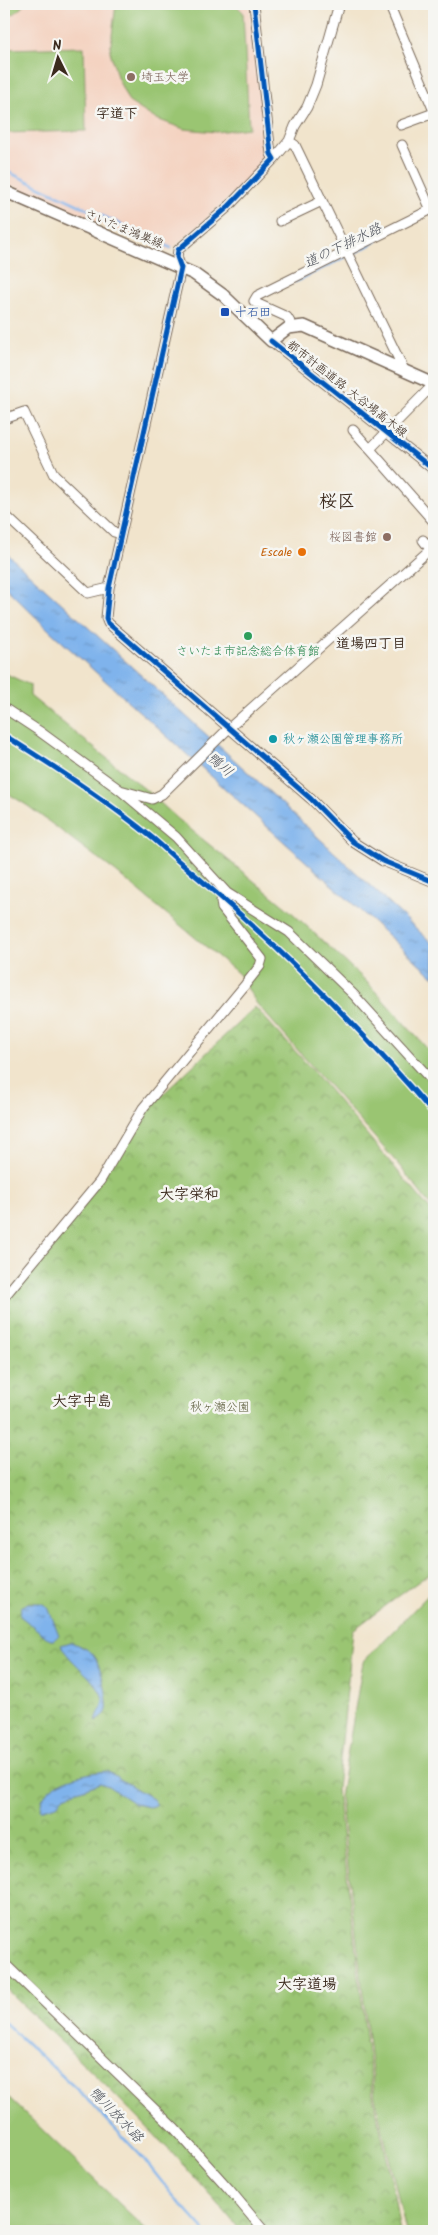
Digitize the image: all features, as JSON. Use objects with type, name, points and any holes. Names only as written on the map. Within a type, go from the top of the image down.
[{"type":"main road","name":"さいたま鴻巣線","points":[[4,191],[181,268],[207,282],[224,295],[271,341]]},
{"type":"main road","points":[[271,341],[282,332],[293,327],[310,327],[434,384]]},
{"type":"street","points":[[254,4],[271,154],[274,159]]},
{"type":"street","points":[[339,4],[316,85],[289,141],[228,207],[178,250],[181,268],[109,588],[106,618],[108,624],[227,730],[311,799],[353,842],[383,861],[434,882]]},
{"type":"street","points":[[389,4],[434,110],[401,125]]},
{"type":"street","points":[[289,141],[295,145],[406,372]]},
{"type":"street","points":[[293,327],[287,317],[256,304],[255,298],[433,209],[402,145]]},
{"type":"street","points":[[280,221],[322,201]]},
{"type":"street","name":"都市計画道路 大谷場高木線","points":[[271,341],[434,470]]},
{"type":"street","points":[[370,448],[434,384]]},
{"type":"street","points":[[4,419],[24,412],[54,475],[114,532],[121,534]]},
{"type":"street","points":[[354,430],[434,522]]},
{"type":"street","points":[[4,514],[88,593],[109,588]]},
{"type":"street","points":[[120,790],[152,800],[162,794],[227,730],[432,547],[423,540]]},
{"type":"street","points":[[4,708],[120,790],[176,837],[227,893],[291,934],[354,995],[434,1083]]},
{"type":"street","points":[[4,1297],[100,1181],[142,1108],[260,966],[262,959],[260,954],[222,908],[221,901],[227,893]]},
{"type":"street","points":[[4,1963],[175,2129],[264,2231]]},
{"type":"shaded area","name":"埼玉大学","points":[[4,4],[249,4],[267,151],[263,163],[233,194],[171,250],[167,251],[65,210],[4,182]]},
{"type":"green space","points":[[4,4],[25,4],[14,14],[4,18]]},
{"type":"green space","points":[[116,4],[235,4],[243,12],[249,128],[216,132],[184,129],[154,118],[129,102],[117,77],[110,51]]},
{"type":"green space","points":[[84,47],[86,131],[4,133],[4,49]]},
{"type":"green space","points":[[4,673],[30,685],[30,696],[288,909],[365,980],[434,1056],[434,1210],[398,1164],[257,1004],[239,974],[116,872],[28,806],[4,791]]},
{"type":"green space","name":"秋ヶ瀬公園","points":[[255,1007],[315,1073],[434,1214],[434,1570],[353,1630],[337,1790],[373,2096],[391,2176],[400,2231],[241,2231],[156,2136],[4,1987],[4,1299],[60,1233],[141,1115]]},
{"type":"green space","points":[[434,1589],[434,2231],[406,2231],[375,2097],[340,1797],[363,1662]]},
{"type":"green space","points":[[4,2093],[148,2231],[4,2231]]},
{"type":"water","name":"鴨川","points":[[4,551],[263,786],[434,945],[434,977],[50,631],[10,592],[4,586]]},
{"type":"water","points":[[28,1603],[41,1603],[48,1607],[59,1635],[54,1640],[50,1640],[20,1616],[21,1607]]},
{"type":"water","points":[[71,1642],[92,1653],[101,1672],[107,1698],[107,1710],[96,1721],[103,1702],[102,1695],[61,1645]]},
{"type":"water","points":[[107,1771],[153,1799],[157,1805],[149,1807],[135,1804],[108,1786],[100,1783],[64,1796],[57,1805],[40,1810],[42,1800],[55,1785],[87,1774]]},
{"type":"waterway","name":"道の下排水路","points":[[4,170],[171,248]]},
{"type":"waterway","name":"道の下排水路","points":[[351,255],[377,241]]},
{"type":"waterway","name":"道の下排水路","points":[[295,282],[346,257]]},
{"type":"waterway","name":"鴨川放水路","points":[[4,2022],[83,2095],[143,2158],[169,2191],[205,2231]]},
{"type":"cycle path","points":[[254,4],[271,154],[274,159],[228,207],[178,250],[177,257],[181,268],[109,588],[106,618],[108,623],[311,799],[353,842],[383,861],[434,882]]},
{"type":"cycle path","points":[[271,341],[434,470]]},
{"type":"cycle path","points":[[4,735],[115,809],[211,888],[278,949],[342,1013],[434,1114]]},
{"type":"place","name":"埼玉大学","points":[[131,77]]},
{"type":"place","name":"十石田","points":[[225,312]]},
{"type":"place","name":"桜図書館","points":[[387,537]]},
{"type":"place","name":"Escale","points":[[302,552]]},
{"type":"place","name":"さいたま市記念総合体育館","points":[[248,636]]},
{"type":"place","name":"秋ヶ瀬公園管理事務所","points":[[273,739]]},
{"type":"district","name":"字道下","points":[[117,114]]},
{"type":"district","name":"桜区","points":[[337,502]]},
{"type":"district","name":"道場四丁目","points":[[371,644]]},
{"type":"district","name":"大字栄和","points":[[189,1195]]},
{"type":"district","name":"大字中島","points":[[82,1402]]},
{"type":"district","name":"大字道場","points":[[307,1985]]}]
